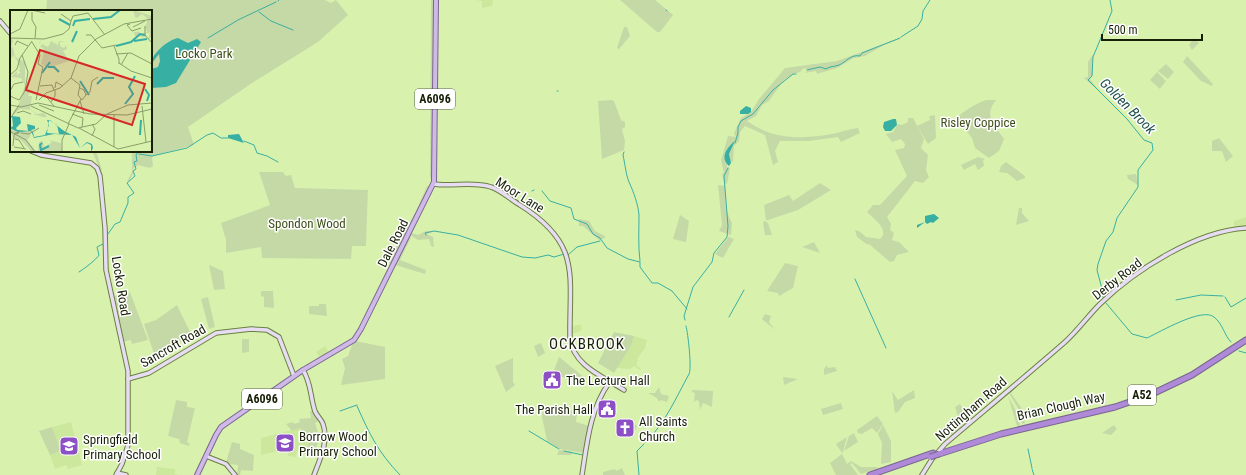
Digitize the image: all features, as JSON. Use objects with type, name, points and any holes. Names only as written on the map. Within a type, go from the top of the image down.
[{"type":"highway","name":"Brian Clough Way","points":[[870,475],[1018,428],[1115,407],[1150,395],[1192,375],[1246,338]]},
{"type":"highway","name":"Brian Clough Way","points":[[877,475],[931,455]]},
{"type":"main road","name":"Dale Road","points":[[206,456],[217,432],[229,422],[303,370],[354,340],[359,334],[433,184],[436,0]]},
{"type":"main road","name":"A6096","points":[[197,475],[206,456]]},
{"type":"street","points":[[0,21],[10,33]]},
{"type":"street","name":"Locko Road","points":[[33,152],[41,155],[90,163],[94,165],[99,172],[105,228],[106,270],[126,363],[128,379],[128,445],[117,474]]},
{"type":"street","name":"Moor Lane","points":[[433,184],[484,186],[495,189],[537,217],[549,228],[561,242],[569,266],[570,338],[573,352],[596,374],[609,383]]},
{"type":"street","name":"Derby Road","points":[[1040,363],[1069,338],[1096,308],[1132,276],[1187,244],[1230,230],[1246,228]]},
{"type":"street","name":"Sancroft Road","points":[[128,379],[150,372],[216,333],[251,329],[267,330],[279,337],[294,376]]},
{"type":"street","name":"Nottingham Road","points":[[922,475],[932,459],[945,444],[1040,363]]},
{"type":"street","points":[[303,370],[310,381],[314,410],[322,421],[325,432],[325,444],[314,475]]},
{"type":"street","points":[[582,475],[593,418],[600,396],[609,383],[624,390]]},
{"type":"street","points":[[206,456],[226,464],[235,475]]},
{"type":"street","points":[[117,474],[126,475]]},
{"type":"shaded area","points":[[476,0],[493,0],[492,6],[482,8],[482,1]]},
{"type":"shaded area","points":[[1246,217],[1246,226],[1234,227],[1234,221]]},
{"type":"shaded area","points":[[581,325],[582,330],[576,333],[571,333],[571,327]]},
{"type":"shaded area","points":[[634,336],[647,340],[645,348],[637,359],[636,365],[641,369],[640,370],[634,366],[630,369],[617,368],[631,346]]},
{"type":"shaded area","points":[[325,346],[329,353],[320,358],[316,352]]},
{"type":"shaded area","name":"Springfield Primary School","points":[[71,422],[82,465],[68,469],[66,465],[55,469],[50,455],[61,451],[52,427]]},
{"type":"shaded area","name":"Borrow Wood Primary School","points":[[300,428],[310,439],[308,446],[302,453],[297,451],[296,457],[288,456],[288,449],[261,455],[261,438]]},
{"type":"shaded area","points":[[157,467],[175,469],[175,474],[179,475],[156,475]]},
{"type":"green space","name":"Locko Park","points":[[47,0],[325,0],[331,3],[336,0],[348,15],[318,42],[252,83],[188,127],[194,145],[155,155],[152,157],[153,166],[150,168],[138,165],[133,169],[133,174],[129,181],[127,181],[132,172],[132,152],[152,152],[152,10],[46,10]]},
{"type":"green space","points":[[431,0],[434,0],[433,171],[430,179]]},
{"type":"green space","points":[[620,0],[655,0],[673,15],[660,32],[657,32]]},
{"type":"green space","points":[[624,27],[627,27],[630,36],[619,49],[617,48]]},
{"type":"green space","points":[[900,38],[865,56],[854,58],[837,68],[817,74],[816,71],[805,73],[808,70],[804,68],[800,72],[793,74],[783,81],[769,101],[762,105],[756,116],[747,121],[768,132],[790,137],[825,135],[858,128],[860,133],[841,142],[838,137],[809,141],[780,141],[775,151],[778,162],[773,165],[765,135],[745,126],[740,132],[739,141],[734,146],[733,162],[730,161],[729,154],[735,142],[731,144],[727,150],[727,167],[730,168],[727,184],[724,183],[722,174],[724,172],[721,161],[728,136],[736,137],[734,133],[741,118],[751,112],[759,99],[785,68],[837,61]]},
{"type":"green space","points":[[1194,38],[1199,43],[1192,50],[1189,45]]},
{"type":"green space","points":[[1093,54],[1093,74],[1090,79],[1099,91],[1084,78],[1088,77],[1088,62]]},
{"type":"green space","points":[[1187,56],[1213,84],[1212,86],[1201,81],[1183,62]]},
{"type":"green space","points":[[1166,64],[1174,72],[1168,79],[1158,71]]},
{"type":"green space","points":[[1157,72],[1166,81],[1160,89],[1150,80]]},
{"type":"green space","name":"Risley Coppice","points":[[986,100],[996,100],[990,111],[990,116],[994,125],[1004,139],[999,151],[989,158],[975,148],[972,138],[968,133],[959,125],[952,125],[962,113]]},
{"type":"green space","points":[[598,101],[614,101],[621,120],[625,122],[625,127],[622,129],[625,141],[624,150],[602,159]]},
{"type":"green space","points":[[935,115],[936,138],[928,144],[917,126],[930,120],[929,116]]},
{"type":"green space","points":[[908,118],[913,118],[924,139],[921,148],[928,155],[926,170],[929,177],[923,183],[915,181],[887,217],[891,224],[890,230],[894,233],[892,240],[899,242],[909,252],[897,255],[894,261],[890,262],[869,244],[868,245],[857,237],[855,230],[859,231],[866,237],[880,239],[883,236],[880,225],[867,212],[873,205],[880,205],[907,176],[895,150],[904,148],[905,144],[901,139],[892,142],[886,134],[893,132],[898,124],[902,125],[908,122]]},
{"type":"green space","points":[[1219,138],[1233,156],[1226,162],[1222,151],[1212,151],[1212,141]]},
{"type":"green space","points":[[92,152],[96,152],[102,170],[100,170]]},
{"type":"green space","points":[[978,157],[985,159],[983,160],[984,166],[978,170],[975,164],[964,170],[961,165]]},
{"type":"green space","points":[[1006,162],[1025,176],[1025,178],[1017,181],[1007,173],[999,172],[1001,166]]},
{"type":"green space","name":"Spondon Wood","points":[[259,172],[283,172],[286,176],[291,175],[295,188],[368,190],[366,246],[352,246],[351,259],[262,258],[261,247],[226,253],[226,240],[221,223],[270,205]]},
{"type":"green space","points":[[1136,174],[1138,185],[1128,179],[1127,175]]},
{"type":"green space","points":[[820,183],[831,190],[798,210],[766,220],[764,205],[789,195],[793,201]]},
{"type":"green space","points":[[718,185],[725,186],[726,210],[732,223],[731,235],[719,231],[722,225]]},
{"type":"green space","points":[[427,186],[429,186],[427,192],[392,264],[389,263],[396,249],[397,241],[402,237]]},
{"type":"green space","points":[[1019,208],[1022,208],[1022,213],[1029,221],[1016,225]]},
{"type":"green space","points":[[680,215],[689,221],[686,242],[673,239]]},
{"type":"green space","points":[[579,219],[589,221],[595,231],[605,236],[605,238],[599,240],[583,226],[579,226]]},
{"type":"green space","points":[[765,221],[768,223],[772,235],[765,235],[763,222]]},
{"type":"green space","points":[[426,231],[435,231],[427,234],[433,237],[434,247],[431,246],[429,239],[418,240],[410,235],[411,233],[418,235]]},
{"type":"green space","points":[[409,236],[411,237],[400,260],[426,270],[425,274],[395,265]]},
{"type":"green space","points":[[728,237],[734,239],[723,258],[715,254]]},
{"type":"green space","points":[[814,242],[820,253],[802,247]]},
{"type":"green space","points":[[785,263],[798,266],[793,288],[779,296],[778,293],[767,291]]},
{"type":"green space","points":[[209,265],[223,271],[225,289],[214,290]]},
{"type":"green space","points":[[261,291],[273,291],[274,308],[264,307],[264,297],[261,296]]},
{"type":"green space","points":[[130,292],[148,340],[132,344],[131,340],[122,342],[111,297]]},
{"type":"green space","points":[[208,297],[215,327],[209,329],[201,299]]},
{"type":"green space","points":[[319,304],[326,304],[327,316],[309,314],[309,306],[319,306]]},
{"type":"green space","points":[[177,305],[192,336],[155,357],[144,324],[156,320]]},
{"type":"green space","points":[[765,314],[771,316],[769,322],[775,330],[762,319]]},
{"type":"green space","points":[[614,332],[634,336],[631,346],[614,373],[598,363]]},
{"type":"green space","points":[[242,339],[249,339],[249,352],[242,353]]},
{"type":"green space","points":[[355,341],[385,347],[385,379],[341,385],[345,368],[342,359],[348,356],[353,342]]},
{"type":"green space","points":[[541,343],[545,353],[538,357],[534,346]]},
{"type":"green space","points":[[559,357],[584,377],[581,382],[558,376],[559,373],[554,370]]},
{"type":"green space","points":[[513,358],[513,382],[515,385],[506,392],[495,366]]},
{"type":"green space","points":[[827,365],[828,368],[835,367],[837,371],[824,375],[824,369]]},
{"type":"green space","points":[[783,377],[798,379],[784,385]]},
{"type":"green space","points":[[659,387],[661,394],[669,396],[667,402],[661,400],[659,402],[657,398],[648,393],[655,393]]},
{"type":"green space","points":[[1014,388],[1011,393],[1022,409],[1025,423],[1022,424],[1019,410],[1009,393]]},
{"type":"green space","points":[[692,390],[713,391],[712,407],[703,403],[700,410],[699,401],[697,400],[694,402],[695,393],[692,392]]},
{"type":"green space","points":[[914,390],[915,398],[905,402],[898,412],[895,413],[892,391],[898,400]]},
{"type":"green space","points":[[1008,396],[1016,411],[1020,425],[1017,426]]},
{"type":"green space","points":[[176,400],[187,402],[187,407],[195,408],[187,442],[190,444],[189,446],[180,443],[179,439],[168,436]]},
{"type":"green space","points":[[841,403],[843,409],[823,415],[821,409]]},
{"type":"green space","points":[[960,404],[969,420],[950,437],[949,434],[960,423],[955,407]]},
{"type":"green space","points":[[543,407],[563,415],[562,408],[577,412],[576,422],[589,426],[584,453],[560,449],[547,441],[542,417]]},
{"type":"green space","points":[[310,411],[313,411],[320,420],[315,423],[318,432],[324,432],[324,434],[318,435],[318,443],[313,457],[302,453],[308,446],[309,438],[300,428],[292,431],[286,424],[293,422],[294,424],[300,422],[299,419],[311,418]]},
{"type":"green space","points":[[877,416],[883,424],[877,433],[872,428],[862,434],[858,433],[857,430]]},
{"type":"green space","points":[[619,418],[631,425],[632,423],[637,426],[633,435],[617,427]]},
{"type":"green space","points":[[883,425],[891,441],[891,462],[881,464],[882,443],[878,434]]},
{"type":"green space","points":[[1114,425],[1117,429],[1111,435],[1102,433]]},
{"type":"green space","points":[[52,427],[61,451],[50,455],[39,431]]},
{"type":"green space","points":[[854,433],[858,442],[844,451],[849,436]]},
{"type":"green space","points":[[847,437],[843,452],[842,453],[836,444]]},
{"type":"green space","points":[[232,442],[240,444],[240,449],[254,455],[253,471],[241,470],[240,475],[237,475],[238,465],[228,464],[226,462]]},
{"type":"green space","points":[[559,450],[573,452],[571,455],[557,455]]},
{"type":"green space","points":[[842,454],[847,464],[851,461],[861,467],[877,467],[878,469],[861,474],[852,463],[850,464],[858,475],[836,475],[830,463]]},
{"type":"green space","points":[[622,468],[625,475],[603,475],[603,472],[615,469],[616,471]]},
{"type":"water","points":[[178,38],[188,43],[197,39],[201,42],[176,83],[166,87],[152,88],[152,69],[158,67],[160,61],[159,54],[152,63],[152,60],[155,54],[170,41]]},
{"type":"water","points":[[746,106],[751,108],[751,112],[748,114],[740,114],[740,111]]},
{"type":"water","points":[[896,119],[897,125],[891,131],[885,131],[883,127],[884,122]]},
{"type":"water","points":[[239,134],[244,143],[228,138],[228,135]]},
{"type":"water","points":[[735,141],[729,154],[731,163],[729,166],[725,160],[725,153]]},
{"type":"water","points":[[934,214],[939,218],[933,223],[931,222],[927,224],[925,222],[925,216]]},
{"type":"water","points":[[925,222],[917,228],[917,225]]},
{"type":"waterway","points":[[901,37],[918,26],[922,19],[923,11],[930,0]]},
{"type":"waterway","name":"Golden Brook","points":[[1103,297],[1100,290],[1102,289],[1097,270],[1098,264],[1106,241],[1113,232],[1117,218],[1138,187],[1138,170],[1153,150],[1152,143],[1144,140],[1127,119],[1088,80],[1092,76],[1093,57],[1112,11],[1110,0]]},
{"type":"waterway","points":[[208,38],[238,20],[276,2]]},
{"type":"waterway","points":[[259,12],[271,21],[293,30]]},
{"type":"waterway","points":[[807,70],[820,67],[826,69],[839,65],[851,57],[860,56],[862,53],[900,38]]},
{"type":"waterway","points":[[735,143],[738,127],[741,121],[753,114],[773,90],[793,74],[796,74]]},
{"type":"waterway","points":[[139,154],[152,156],[187,148],[207,135],[213,133],[221,138],[228,138]]},
{"type":"waterway","points":[[244,141],[254,145],[257,153],[278,162]]},
{"type":"waterway","points":[[108,234],[115,224],[120,222],[128,203],[128,197],[134,193],[127,183],[135,176],[133,171],[136,169],[134,162],[137,161],[136,155],[138,152]]},
{"type":"waterway","points":[[624,152],[623,155],[627,176],[636,198],[639,215],[640,261]]},
{"type":"waterway","points":[[685,320],[684,316],[693,287],[712,262],[714,253],[727,237],[728,226],[724,176],[728,168]]},
{"type":"waterway","points":[[542,191],[550,201],[571,208],[574,219],[587,224],[593,234],[600,238],[607,248],[628,259],[640,262],[640,267],[652,283],[658,283],[672,291],[687,309]]},
{"type":"waterway","points":[[426,235],[425,233],[434,231],[458,235],[522,257],[535,258],[548,255],[554,257],[564,254]]},
{"type":"waterway","points":[[568,255],[577,247],[600,241]]},
{"type":"waterway","points":[[79,272],[98,257],[97,247],[103,244]]},
{"type":"waterway","points":[[855,279],[886,348]]},
{"type":"waterway","points":[[729,317],[744,290]]},
{"type":"waterway","points":[[1176,300],[1201,295],[1223,296]]},
{"type":"waterway","points":[[1225,297],[1231,307],[1246,298]]},
{"type":"waterway","name":"Golden Brook","points":[[1106,303],[1132,334],[1147,338],[1191,318],[1200,315],[1208,315],[1217,320],[1231,342]]},
{"type":"waterway","points":[[646,442],[665,418],[689,374],[690,358],[686,326]]},
{"type":"waterway","name":"Golden Brook","points":[[1239,351],[1246,353]]},
{"type":"waterway","points":[[979,404],[987,399]]},
{"type":"waterway","points":[[340,411],[357,405]]},
{"type":"waterway","points":[[357,406],[375,443],[400,475]]},
{"type":"waterway","points":[[529,431],[559,449]]},
{"type":"waterway","points":[[639,475],[637,451],[644,444]]},
{"type":"waterway","points":[[1028,449],[1032,468]]},
{"type":"waterway","points":[[564,451],[583,455]]},
{"type":"waterway","points":[[1032,469],[1034,475]]},
{"type":"place","name":"The Lecture Hall","points":[[552,380]]},
{"type":"place","name":"The Parish Hall","points":[[607,409]]},
{"type":"place","name":"All Saints Church","points":[[625,428]]},
{"type":"place","name":"Borrow Wood Primary School","points":[[285,443]]},
{"type":"place","name":"Springfield Primary School","points":[[69,446]]},
{"type":"district","name":"OCKBROOK","points":[[587,344]]}]
